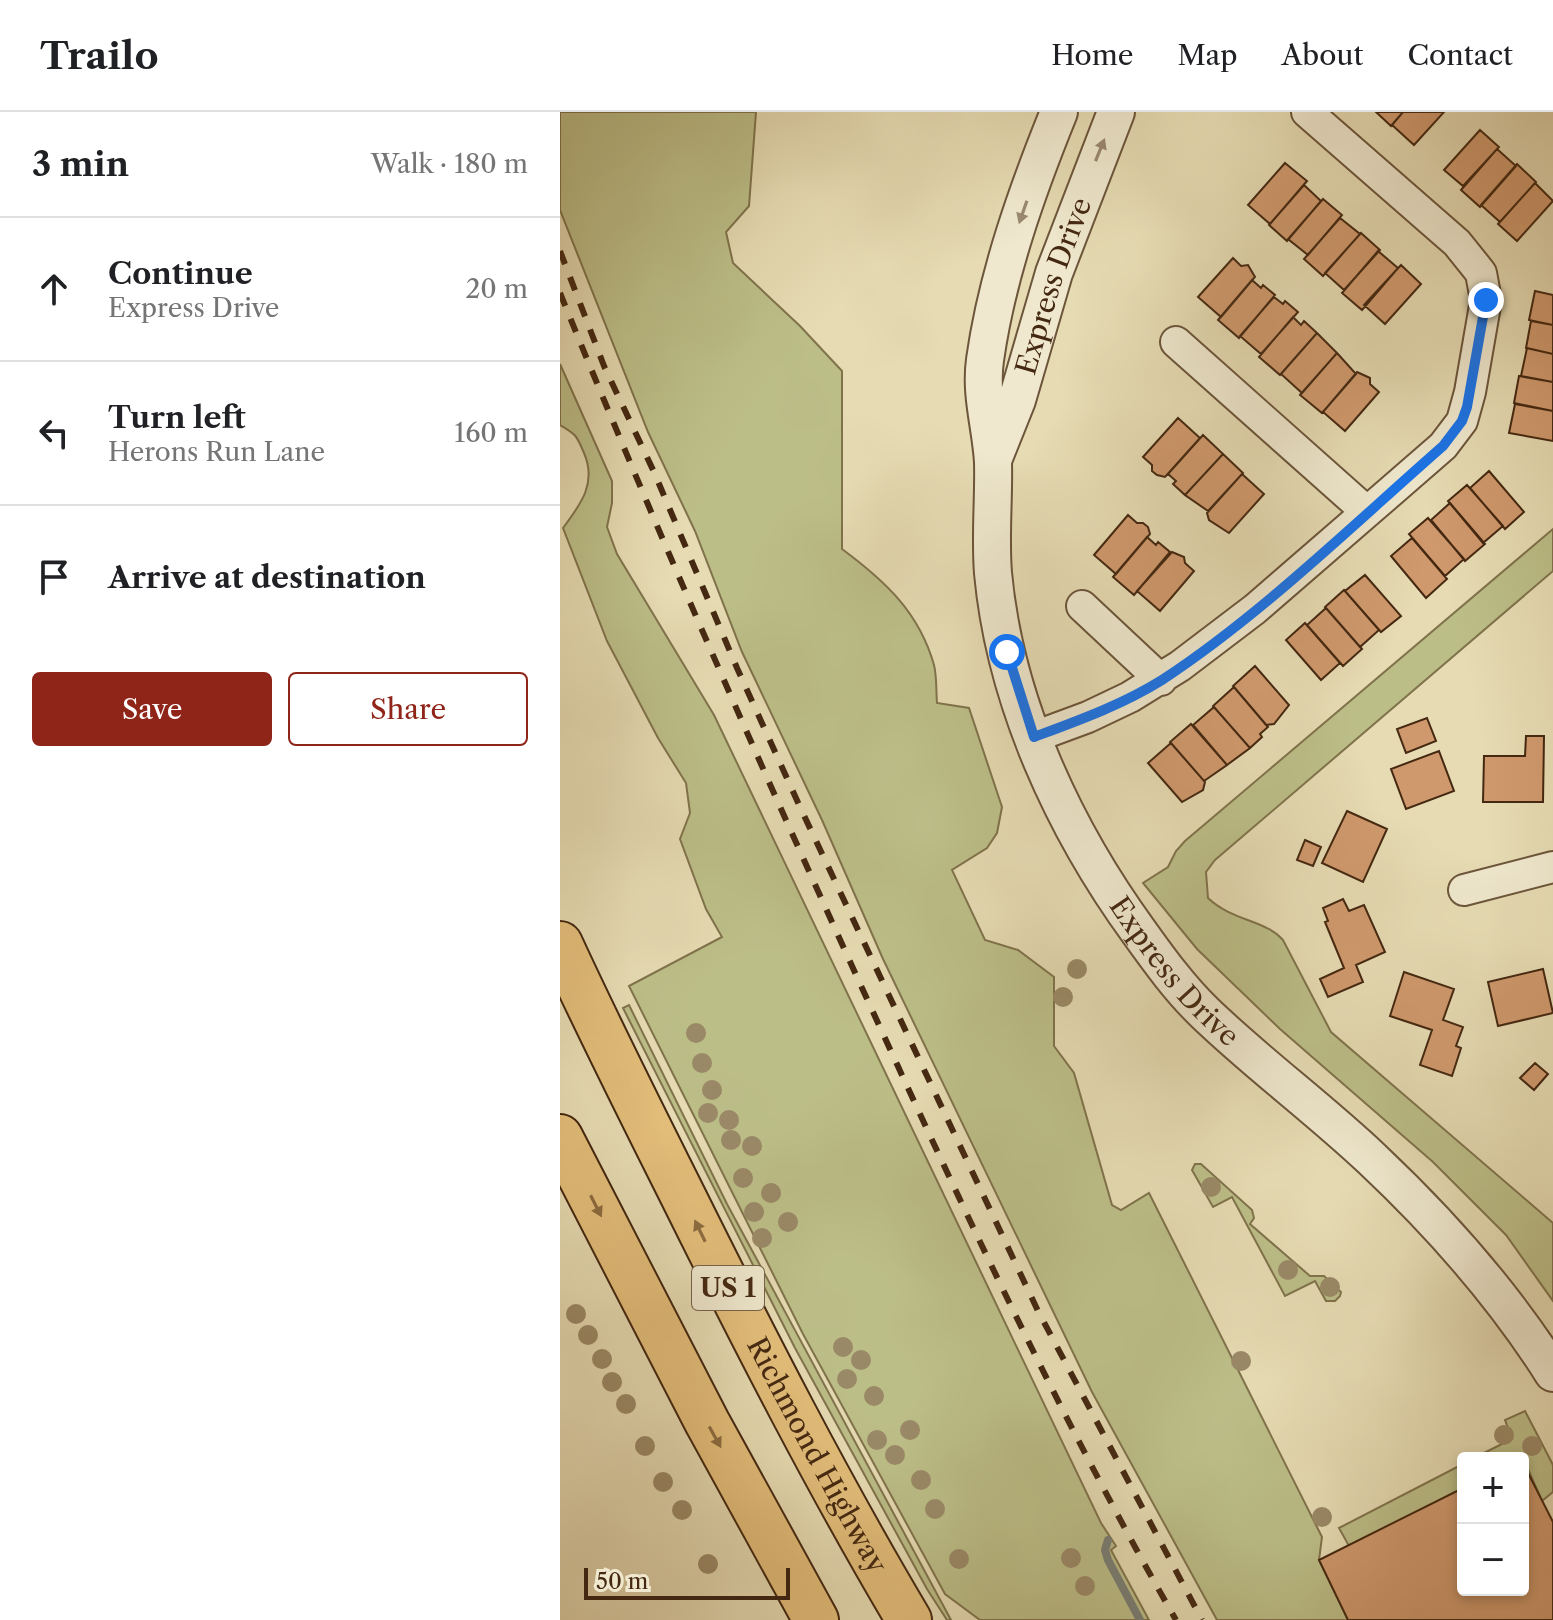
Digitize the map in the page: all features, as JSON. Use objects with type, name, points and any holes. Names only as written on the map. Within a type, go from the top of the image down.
[{"type":"main road","name":"Richmond Highway","points":[[561,947],[733,1298],[868,1551],[909,1620]]},
{"type":"main road","name":"US 1","points":[[560,1137],[707,1422],[816,1620]]},
{"type":"street","name":"Express Drive","points":[[1059,112],[1009,254],[991,325],[983,386],[993,462],[990,511],[997,599],[1007,652],[1034,737],[1054,788],[1086,851],[1115,900],[1166,968],[1203,1011],[1371,1158],[1432,1218],[1489,1283],[1553,1373]]},
{"type":"street","name":"Express Drive","points":[[993,462],[1017,400],[1054,273],[1116,112]]},
{"type":"street","points":[[1034,737],[1088,717],[1161,680],[1255,609],[1443,446],[1462,421],[1486,300],[1481,273],[1457,243],[1307,112]]},
{"type":"street","points":[[1176,342],[1367,512]]},
{"type":"street","points":[[1082,606],[1161,680]]},
{"type":"street","points":[[1464,890],[1553,867]]},
{"type":"green space","points":[[560,112],[756,112],[749,206],[726,232],[733,263],[800,326],[842,371],[842,549],[886,586],[910,613],[928,646],[934,665],[937,703],[969,708],[1002,807],[997,833],[987,848],[952,870],[985,940],[1018,950],[1054,977],[1054,1046],[1074,1073],[1112,1205],[1121,1210],[1149,1193],[1322,1537],[1319,1560],[1348,1620],[1217,1620],[1092,1392],[883,959],[822,820],[742,652],[695,531],[648,432],[560,210]]},
{"type":"green space","points":[[560,364],[612,481],[607,527],[617,554],[714,715],[1101,1523],[1116,1546],[1111,1550],[1149,1620],[980,1620],[945,1594],[803,1334],[629,986],[722,937],[706,909],[680,839],[690,813],[686,783],[658,738],[607,641],[563,528],[581,502],[589,474],[578,439],[560,425]]},
{"type":"green space","points":[[1553,529],[1553,571],[1215,860],[1206,872],[1208,898],[1217,906],[1267,928],[1283,940],[1331,1032],[1553,1223],[1553,1301],[1506,1235],[1433,1162],[1280,1029],[1197,949],[1143,883],[1168,867],[1185,841]]},
{"type":"green space","points":[[629,1005],[727,1204],[951,1620],[947,1620],[927,1589],[795,1348],[623,1008]]},
{"type":"green space","points":[[1195,1164],[1201,1164],[1252,1210],[1254,1218],[1250,1224],[1310,1276],[1324,1276],[1341,1292],[1340,1296],[1335,1301],[1326,1301],[1315,1281],[1285,1296],[1232,1197],[1213,1207],[1192,1170]]},
{"type":"green space","points":[[1525,1411],[1553,1465],[1553,1492],[1542,1501],[1529,1472],[1529,1452],[1486,1452],[1512,1439],[1505,1420]]},
{"type":"green space","points":[[1457,1467],[1457,1491],[1349,1546],[1339,1528]]},
{"type":"building","points":[[1376,112],[1403,112],[1391,126]]},
{"type":"building","points":[[1403,112],[1444,112],[1414,145],[1392,125]]},
{"type":"building","points":[[1480,130],[1499,147],[1463,186],[1444,170]]},
{"type":"building","points":[[1497,149],[1516,166],[1480,207],[1461,190]]},
{"type":"building","points":[[1285,163],[1307,181],[1270,224],[1248,205]]},
{"type":"building","points":[[1517,164],[1536,182],[1500,222],[1481,205]]},
{"type":"building","points":[[1535,183],[1553,201],[1517,241],[1498,224]]},
{"type":"building","points":[[1304,185],[1321,201],[1287,241],[1269,225]]},
{"type":"building","points":[[1323,199],[1342,215],[1308,255],[1288,239]]},
{"type":"building","points":[[1340,218],[1360,234],[1323,276],[1304,259]]},
{"type":"building","points":[[1361,233],[1380,250],[1344,290],[1325,273]]},
{"type":"building","points":[[1378,251],[1398,268],[1362,310],[1342,293]]},
{"type":"building","points":[[1233,258],[1241,266],[1248,265],[1255,277],[1221,317],[1198,297]]},
{"type":"building","points":[[1401,265],[1421,284],[1385,324],[1364,305]]},
{"type":"building","points":[[1252,280],[1275,295],[1239,338],[1218,320]]},
{"type":"building","points":[[1535,291],[1553,295],[1553,325],[1529,320]]},
{"type":"building","points":[[1274,297],[1283,304],[1285,301],[1298,312],[1261,354],[1240,336]]},
{"type":"building","points":[[1293,317],[1301,325],[1304,321],[1317,333],[1280,375],[1259,357]]},
{"type":"building","points":[[1531,321],[1553,325],[1553,354],[1526,348]]},
{"type":"building","points":[[1317,333],[1337,353],[1302,393],[1281,374]]},
{"type":"building","points":[[1527,348],[1553,354],[1553,382],[1521,376]]},
{"type":"building","points":[[1337,353],[1356,374],[1322,413],[1300,395]]},
{"type":"building","points":[[1357,372],[1370,378],[1370,384],[1379,392],[1345,431],[1323,412]]},
{"type":"building","points":[[1519,376],[1553,382],[1553,411],[1514,403]]},
{"type":"building","points":[[1515,404],[1553,411],[1553,441],[1509,433]]},
{"type":"building","points":[[1178,418],[1200,438],[1165,477],[1157,475],[1143,457]]},
{"type":"building","points":[[1203,435],[1223,454],[1185,495],[1173,484],[1176,481],[1168,474]]},
{"type":"building","points":[[1223,454],[1243,473],[1208,511],[1185,495]]},
{"type":"building","points":[[1489,471],[1524,512],[1505,529],[1470,488]]},
{"type":"building","points":[[1242,474],[1264,494],[1229,533],[1209,520],[1207,513]]},
{"type":"building","points":[[1467,485],[1503,526],[1483,543],[1448,501]]},
{"type":"building","points":[[1450,503],[1485,544],[1465,561],[1431,520]]},
{"type":"building","points":[[1128,515],[1148,527],[1150,534],[1116,574],[1094,555]]},
{"type":"building","points":[[1428,518],[1464,559],[1445,576],[1409,534]]},
{"type":"building","points":[[1147,537],[1170,552],[1134,595],[1113,577]]},
{"type":"building","points":[[1412,538],[1447,579],[1426,598],[1391,556]]},
{"type":"building","points":[[1172,552],[1184,557],[1185,563],[1194,571],[1160,611],[1137,591]]},
{"type":"building","points":[[1365,575],[1401,616],[1381,632],[1345,591]]},
{"type":"building","points":[[1344,590],[1379,630],[1360,647],[1325,607]]},
{"type":"building","points":[[1326,608],[1362,649],[1343,666],[1307,625]]},
{"type":"building","points":[[1305,623],[1340,663],[1321,680],[1286,640]]},
{"type":"building","points":[[1255,666],[1289,705],[1274,724],[1266,725],[1233,686]]},
{"type":"building","points":[[1234,687],[1268,727],[1250,748],[1213,706]]},
{"type":"building","points":[[1214,707],[1250,748],[1227,765],[1193,725]]},
{"type":"building","points":[[1427,718],[1436,741],[1406,753],[1397,729]]},
{"type":"building","points":[[1191,724],[1227,765],[1204,781],[1170,742]]},
{"type":"building","points":[[1526,736],[1544,736],[1543,802],[1483,802],[1484,756],[1525,756]]},
{"type":"building","points":[[1171,743],[1205,782],[1203,790],[1182,802],[1148,763]]},
{"type":"building","points":[[1439,751],[1454,791],[1406,809],[1391,769]]},
{"type":"building","points":[[1347,811],[1387,829],[1363,882],[1322,863]]},
{"type":"building","points":[[1305,840],[1321,847],[1313,866],[1297,860]]},
{"type":"building","points":[[1343,899],[1349,911],[1364,905],[1385,952],[1356,965],[1363,982],[1328,997],[1320,979],[1344,968],[1325,922],[1328,921],[1323,908]]},
{"type":"building","points":[[1543,969],[1553,1013],[1498,1026],[1488,982]]},
{"type":"building","points":[[1404,972],[1454,989],[1443,1020],[1463,1027],[1456,1046],[1461,1048],[1452,1076],[1420,1065],[1432,1030],[1390,1016]]},
{"type":"building","points":[[1535,1063],[1548,1074],[1534,1090],[1520,1078]]},
{"type":"building","points":[[1529,1475],[1553,1522],[1553,1620],[1348,1620],[1319,1560],[1457,1491],[1457,1596],[1529,1596]]},
{"type":"waterway","points":[[1108,1540],[1105,1550],[1108,1560],[1140,1620]]},
{"type":"railway","points":[[560,251],[604,366],[654,472],[800,807],[1038,1311],[1202,1620]]},
{"type":"railway","points":[[560,293],[745,729],[936,1148],[1051,1387],[1176,1620]]},
{"type":"route","points":[[1007,652],[1034,737],[1088,717],[1161,680],[1255,609],[1443,446],[1462,421],[1467,407],[1486,300]]}]
